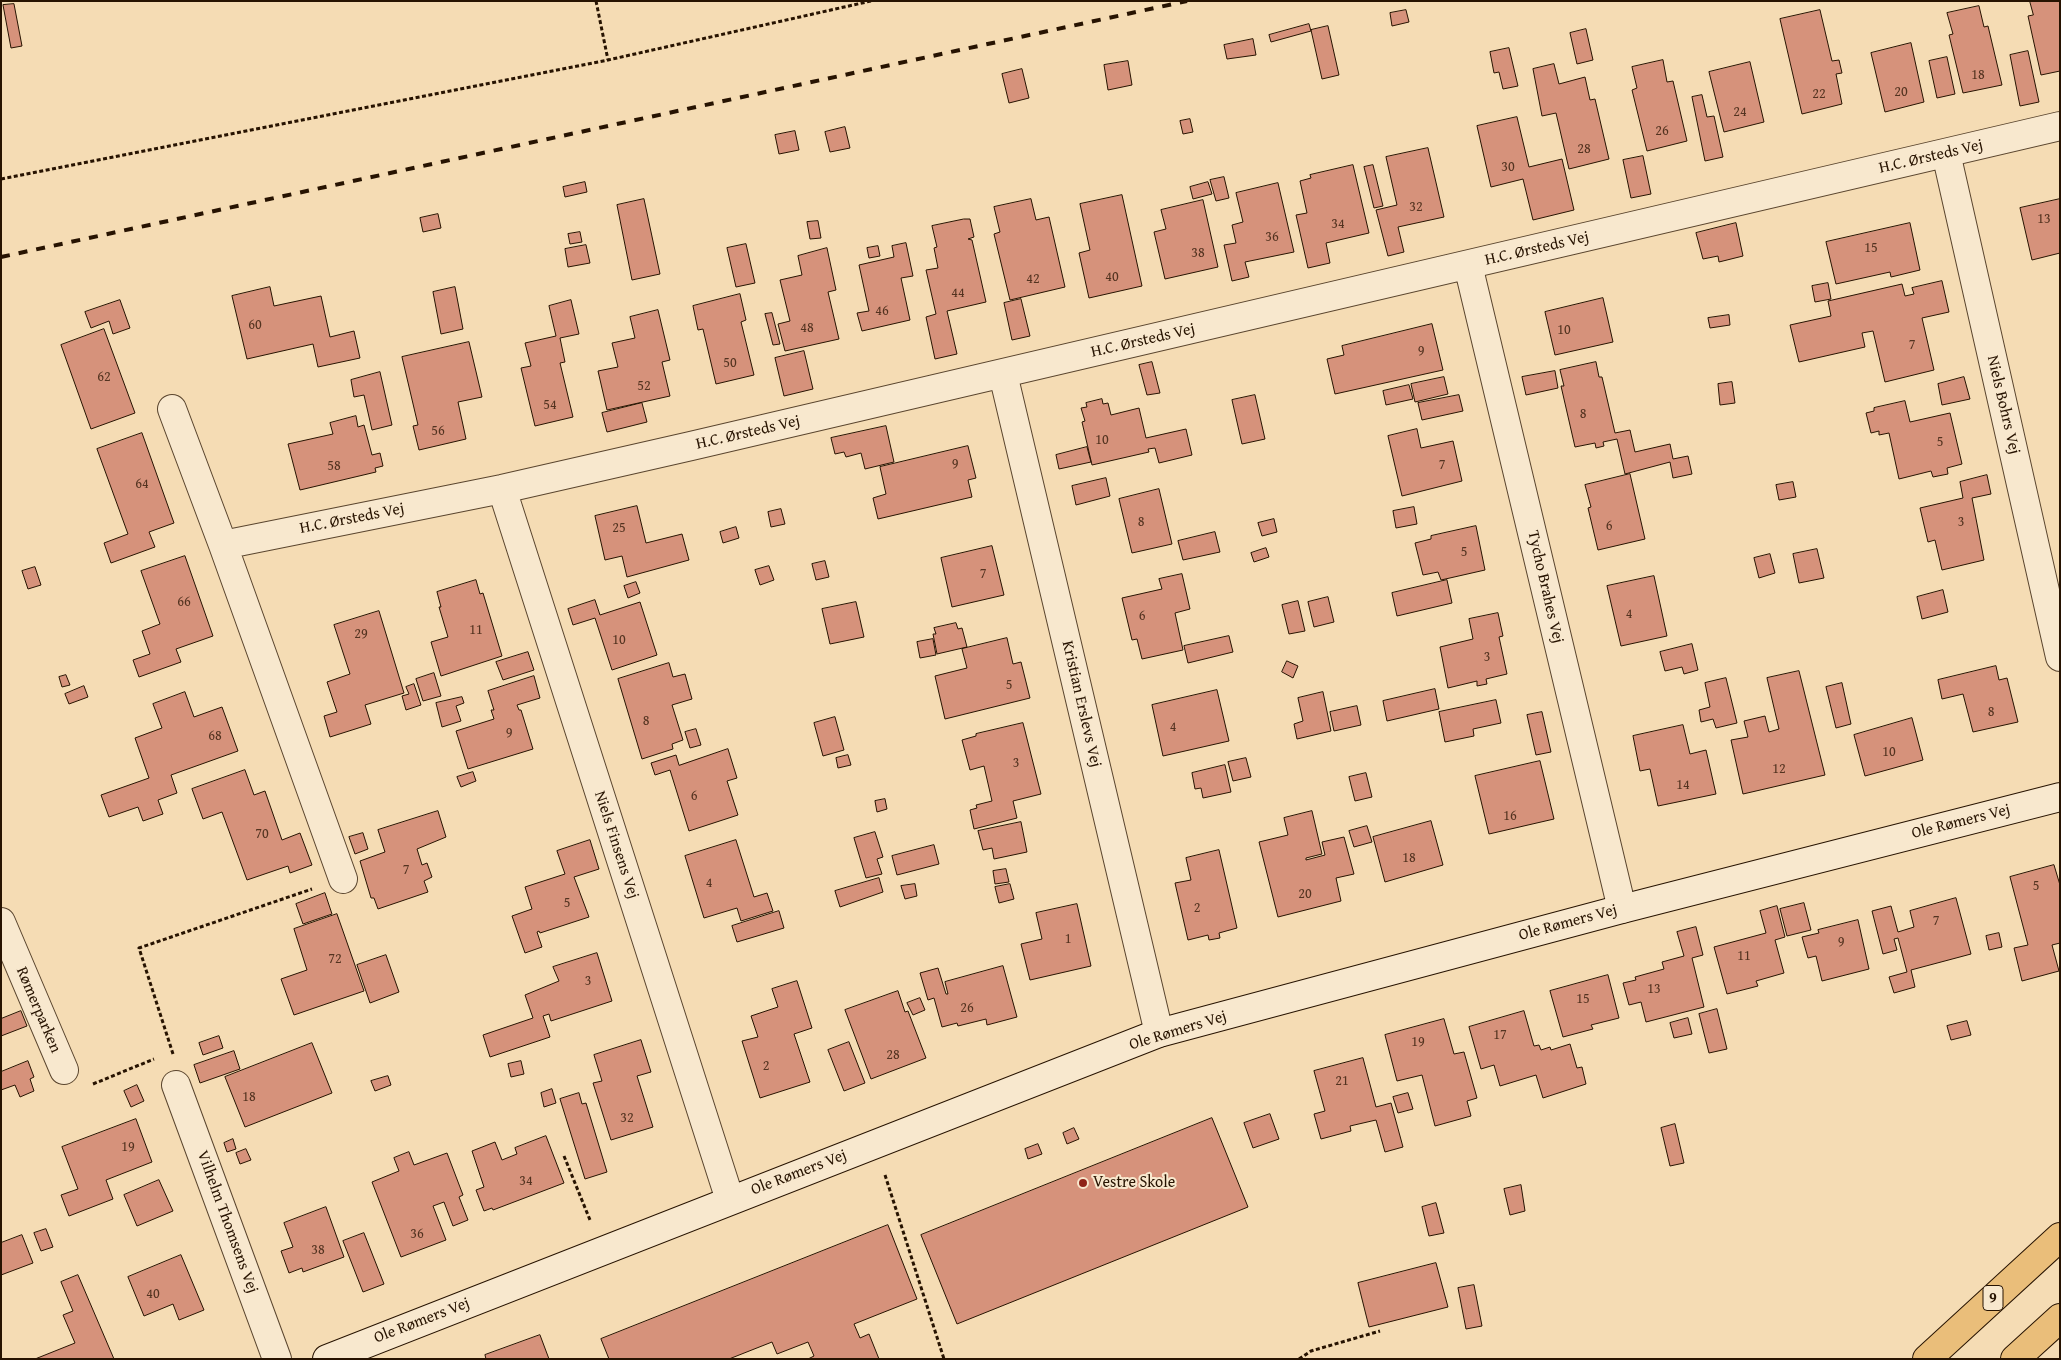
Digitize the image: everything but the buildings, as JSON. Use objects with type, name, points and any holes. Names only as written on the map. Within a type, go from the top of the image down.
[{"type":"main road","name":"9","points":[[1926,1359],[2060,1237]]},
{"type":"main road","points":[[2015,1359],[2060,1318]]},
{"type":"street","name":"H.C. Ørsteds Vej","points":[[223,546],[502,489],[1003,374],[2060,126]]},
{"type":"street","name":"Niels Bohrs Vej","points":[[1946,153],[2060,657]]},
{"type":"street","name":"Tycho Brahes Vej","points":[[1468,265],[1622,909]]},
{"type":"street","name":"Kristian Erslevs Vej","points":[[1003,374],[1159,1034]]},
{"type":"street","points":[[172,409],[343,879]]},
{"type":"street","name":"Niels Finsens Vej","points":[[502,489],[730,1200]]},
{"type":"street","name":"Ole Rømers Vej","points":[[327,1359],[1159,1034],[1622,909],[2060,797]]},
{"type":"street","name":"Rømerparken","points":[[1,922],[64,1070]]},
{"type":"street","name":"Vilhelm Thomsens Vej","points":[[176,1085],[277,1359]]},
{"type":"path","points":[[596,1],[608,60]]},
{"type":"path","points":[[1,179],[608,60],[871,1]]},
{"type":"path","points":[[176,1085],[173,1052],[138,948],[343,879]]},
{"type":"path","points":[[164,1056],[173,1052]]},
{"type":"path","points":[[64,1070],[77,1090],[155,1059]]},
{"type":"path","points":[[875,1144],[944,1359]]},
{"type":"path","points":[[564,1156],[602,1250]]},
{"type":"path","points":[[1300,1359],[1311,1351],[1380,1331]]},
{"type":"railway","points":[[1,257],[1187,1]]},
{"type":"place","name":"Vestre Skole","points":[[1083,1183]]}]
